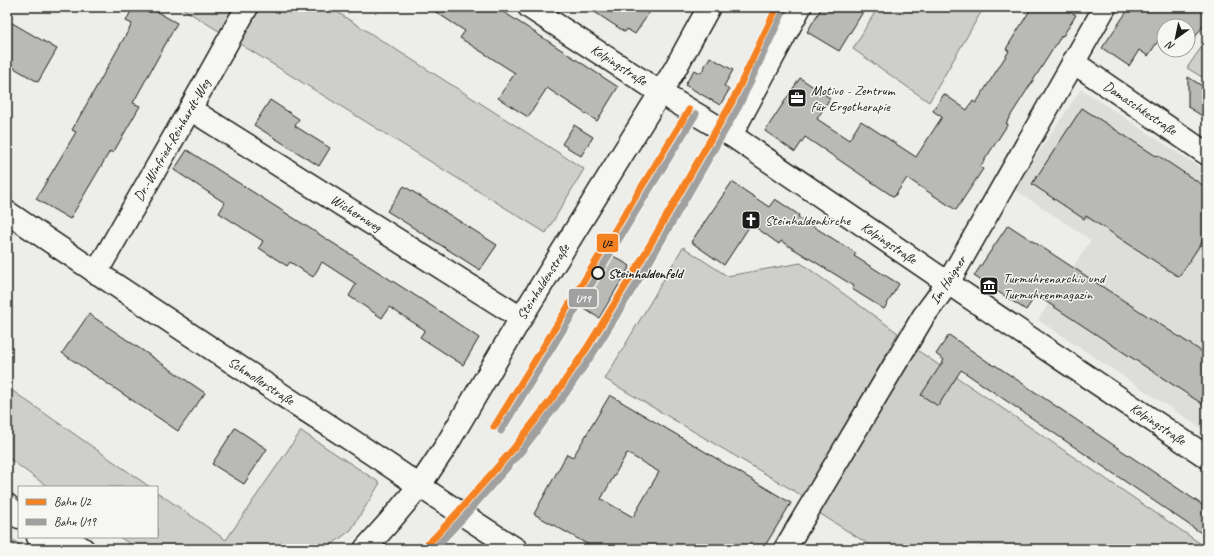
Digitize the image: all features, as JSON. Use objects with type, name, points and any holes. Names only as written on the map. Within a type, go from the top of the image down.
[{"type":"street","name":"Dr.-Winfried-Reinhardt-Weg","points":[[96,273],[247,7]]},
{"type":"street","name":"Kolpingstraße","points":[[529,7],[731,136],[1207,457]]},
{"type":"street","name":"Steinhaldenstraße","points":[[365,549],[420,485],[446,446],[521,318],[675,69],[709,7]]},
{"type":"street","points":[[731,136],[800,7]]},
{"type":"street","name":"Im Haigner","points":[[786,549],[923,317],[948,283],[1105,7]]},
{"type":"street","name":"Damaschkestraße","points":[[1073,62],[1207,154]]},
{"type":"street","name":"Wichernweg","points":[[190,108],[521,318]]},
{"type":"street","name":"Schmollerstraße","points":[[7,212],[96,273],[516,549]]},
{"type":"street","points":[[7,504],[18,510]]},
{"type":"street","points":[[7,504],[18,516]]},
{"type":"street","points":[[39,538],[50,549]]},
{"type":"street","points":[[66,538],[83,549]]},
{"type":"shaded area","points":[[180,7],[329,7],[584,169],[546,233]]},
{"type":"shaded area","points":[[878,7],[984,7],[929,102],[853,49]]},
{"type":"shaded area","points":[[1207,39],[1207,80],[1187,68],[1194,58],[1196,58],[1196,55]]},
{"type":"shaded area","points":[[1081,89],[1207,172],[1207,432],[1038,320],[1091,240],[1014,189]]},
{"type":"shaded area","points":[[683,247],[727,276],[801,263],[898,333],[806,498],[605,379]]},
{"type":"shaded area","points":[[917,350],[1207,549],[876,549],[819,513]]},
{"type":"shaded area","points":[[7,387],[149,486],[47,486],[7,457]]},
{"type":"shaded area","points":[[301,431],[380,483],[351,530],[326,549],[138,549],[121,538],[158,538],[158,493],[226,540]]},
{"type":"shaded area","points":[[7,535],[25,549],[7,549]]},
{"type":"building","points":[[133,7],[148,7],[177,23],[133,103],[140,106],[113,153],[110,151],[70,219],[36,199],[76,132],[72,130],[132,24],[126,21]]},
{"type":"building","points":[[428,7],[496,7],[618,87],[597,121],[547,88],[528,117],[498,98],[515,73],[460,38],[465,31]]},
{"type":"building","points":[[587,7],[653,7],[635,34],[627,29],[625,32]]},
{"type":"building","points":[[822,7],[866,7],[839,51],[807,32]]},
{"type":"building","points":[[1032,7],[1063,7],[1076,15],[1006,123],[1008,124],[980,167],[983,169],[956,210],[907,178],[894,197],[805,137],[795,152],[765,131],[800,78],[830,98],[817,119],[849,140],[861,121],[916,157],[942,117],[933,111],[944,94],[967,110],[973,101],[976,103],[1009,51],[1006,49]]},
{"type":"building","points":[[1130,7],[1207,7],[1207,26],[1203,26],[1196,36],[1196,18],[1156,18],[1156,44],[1148,56],[1139,50],[1129,66],[1102,48]]},
{"type":"building","points":[[7,20],[57,49],[38,82],[7,64]]},
{"type":"building","points":[[710,57],[733,70],[724,86],[729,90],[720,105],[685,85],[694,70],[701,73]]},
{"type":"building","points":[[1188,77],[1207,89],[1207,119],[1188,107]]},
{"type":"building","points":[[270,100],[299,119],[295,126],[330,148],[319,166],[254,125]]},
{"type":"building","points":[[1082,108],[1207,188],[1207,234],[1179,277],[1086,216],[1084,219],[1032,184]]},
{"type":"building","points":[[574,125],[593,137],[581,156],[562,144]]},
{"type":"building","points":[[187,150],[441,312],[479,338],[463,365],[420,337],[425,330],[389,307],[382,318],[349,296],[356,284],[322,262],[313,277],[290,262],[287,266],[259,248],[263,241],[219,213],[225,203],[174,170]]},
{"type":"building","points":[[732,182],[769,207],[775,199],[799,215],[798,217],[856,253],[854,256],[899,284],[884,309],[852,289],[854,286],[781,241],[779,244],[751,224],[724,265],[691,242]]},
{"type":"building","points":[[404,186],[497,245],[480,270],[387,211]]},
{"type":"building","points":[[1008,225],[1207,355],[1207,407],[1036,295],[1026,310],[974,276]]},
{"type":"building","points":[[605,251],[630,266],[599,318],[575,303]]},
{"type":"building","points":[[89,314],[205,393],[178,431],[62,353]]},
{"type":"building","points":[[949,335],[1207,508],[1207,537],[961,370],[938,406],[921,395],[944,360],[936,354]]},
{"type":"building","points":[[610,395],[791,503],[763,549],[596,549],[534,514],[567,454],[573,457]],"holes":[[[627,453],[659,472],[633,517],[601,499]]]},
{"type":"building","points":[[235,428],[267,449],[244,484],[212,464]]},
{"type":"rail line","name":"U2","points":[[422,549],[458,512],[514,448],[560,388],[587,348],[639,264],[732,102],[777,7]]},
{"type":"rail line","name":"U19","points":[[434,549],[520,453],[566,393],[594,352],[646,268],[739,106],[784,10]]},
{"type":"rail line","name":"U2","points":[[494,427],[689,110]]},
{"type":"rail line","name":"U19","points":[[501,431],[696,114]]},
{"type":"place","name":"Motivo - Zentrum für Ergotherapie","points":[[797,98]]},
{"type":"place","name":"Steinhaldenkirche","points":[[751,220]]},
{"type":"place","name":"Steinhaldenfeld","points":[[598,273]]},
{"type":"place","name":"Turmuhrenarchiv und Turmuhrenmagazin","points":[[989,286]]}]
